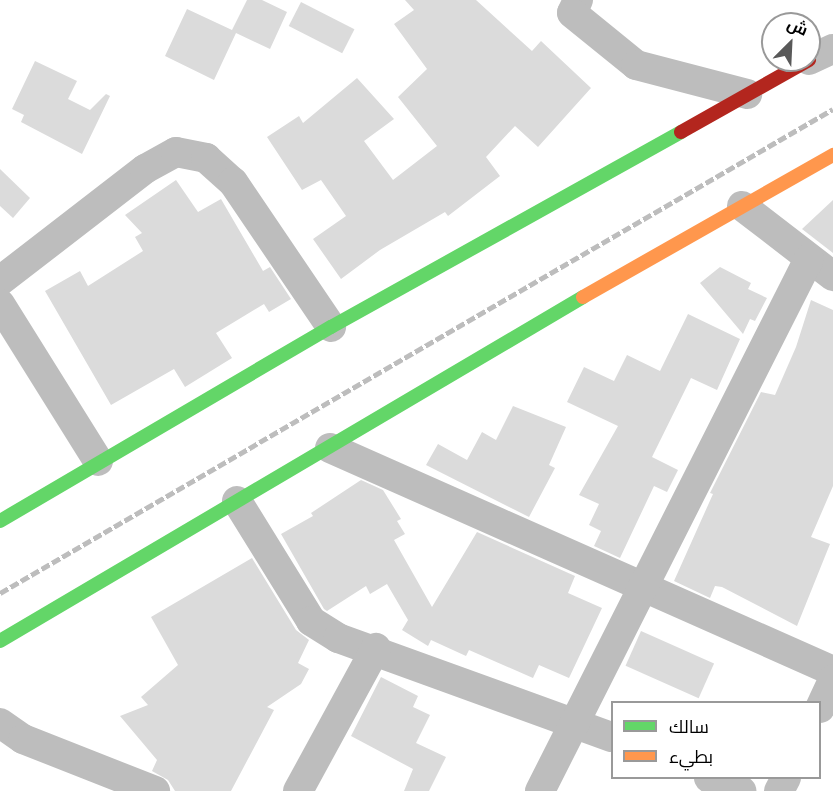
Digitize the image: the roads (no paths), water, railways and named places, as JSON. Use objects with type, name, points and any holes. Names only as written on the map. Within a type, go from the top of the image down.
[{"type":"street","points":[[578,0],[572,12],[636,65],[747,94]]},
{"type":"street","points":[[3,514],[331,327],[787,72]]},
{"type":"street","points":[[0,281],[146,169],[176,152],[206,158],[233,182],[331,327]]},
{"type":"street","points":[[0,641],[742,206],[833,155]]},
{"type":"street","points":[[742,206],[833,276]]},
{"type":"street","points":[[540,791],[809,259]]},
{"type":"street","points":[[0,304],[98,461]]},
{"type":"street","points":[[330,448],[833,671]]},
{"type":"street","points":[[237,501],[311,621],[338,638],[375,648],[575,721],[611,737]]},
{"type":"street","points":[[298,791],[375,648]]},
{"type":"street","points":[[821,704],[833,680]]},
{"type":"street","points":[[0,723],[23,739],[155,791]]},
{"type":"street","points":[[715,779],[742,791]]},
{"type":"railway","points":[[0,593],[833,109]]}]
